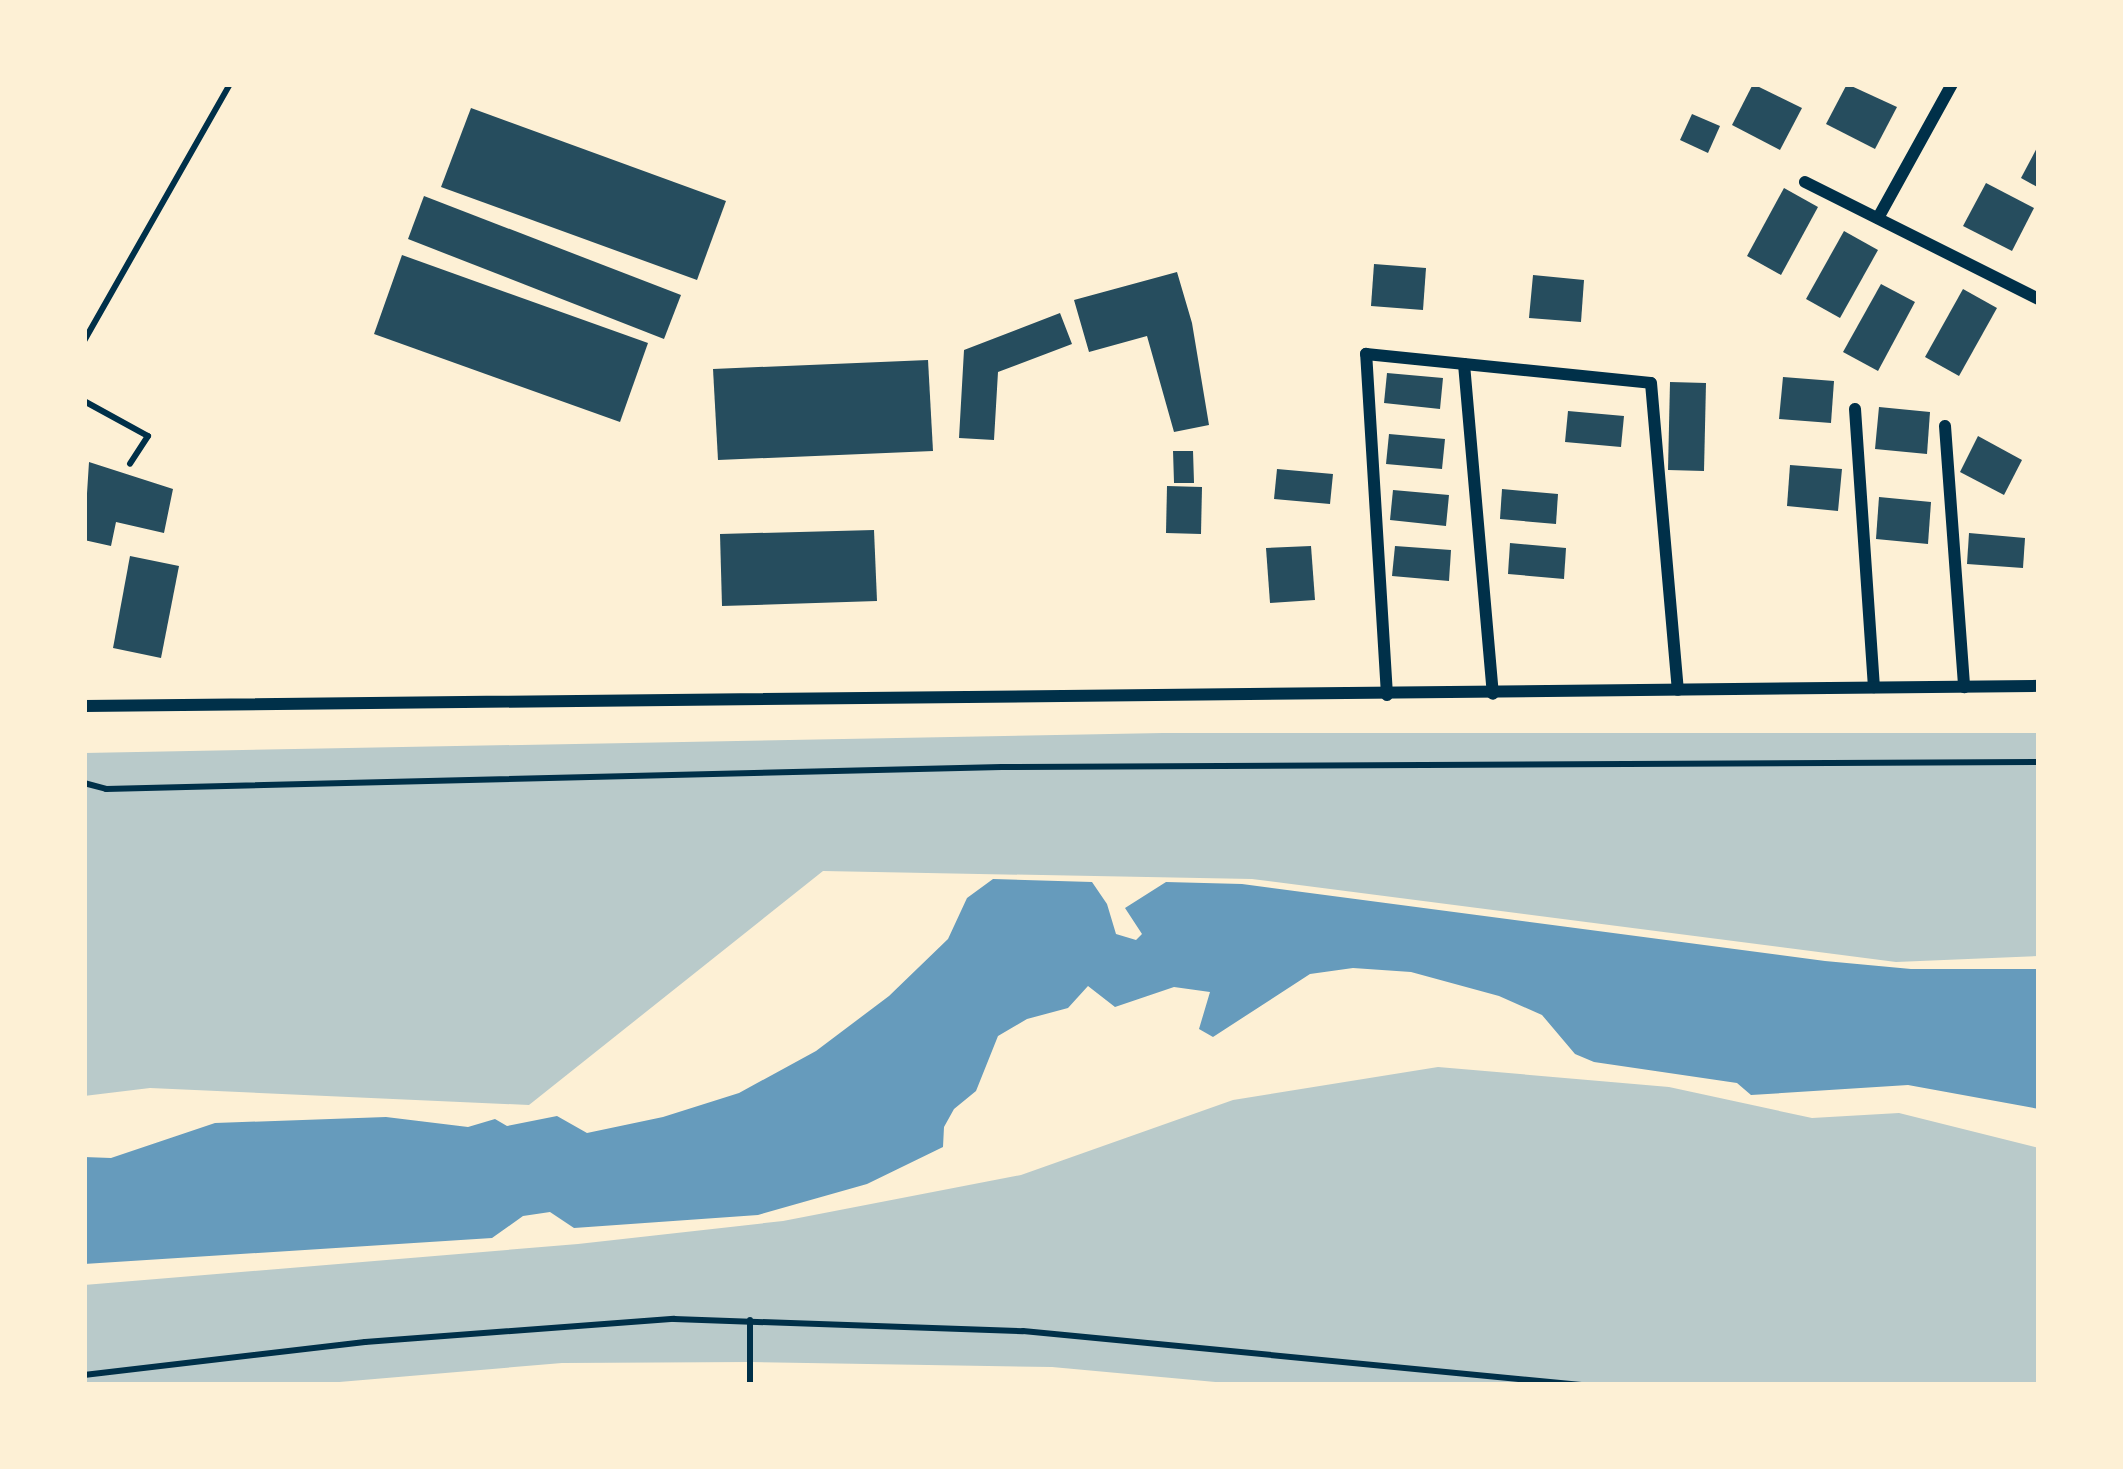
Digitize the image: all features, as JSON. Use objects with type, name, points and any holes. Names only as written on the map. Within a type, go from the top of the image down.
[{"type":"street","points":[[1877,218],[1952,84]]},
{"type":"street","points":[[1805,182],[2039,298]]},
{"type":"street","points":[[1387,695],[1366,354],[1651,383],[1678,690]]},
{"type":"street","points":[[1464,364],[1493,694]]},
{"type":"street","points":[[1855,409],[1874,687]]},
{"type":"street","points":[[1945,426],[1964,687]]},
{"type":"street","points":[[84,706],[2039,686]]},
{"type":"path","points":[[84,341],[230,84]]},
{"type":"path","points":[[84,401],[148,436],[130,464]]},
{"type":"path","points":[[84,783],[106,789],[1001,767],[2039,761]]},
{"type":"path","points":[[84,1375],[365,1342],[674,1319],[1023,1330],[1582,1385]]},
{"type":"path","points":[[750,1320],[750,1385]]},
{"type":"shaded area","points":[[1163,733],[2039,733],[2039,956],[1896,962],[1252,879],[823,871],[529,1105],[150,1088],[84,1096],[84,753]]},
{"type":"shaded area","points":[[1438,1067],[1669,1087],[1812,1118],[1899,1113],[2039,1148],[2039,1385],[1248,1385],[1052,1367],[750,1362],[562,1363],[304,1385],[84,1385],[84,1285],[578,1244],[783,1221],[1021,1175],[1233,1100]]},
{"type":"water","points":[[993,879],[1092,882],[1107,904],[1116,934],[1136,940],[1142,934],[1125,908],[1166,882],[1242,884],[1825,961],[1911,969],[2039,969],[2039,1109],[1908,1085],[1751,1095],[1737,1083],[1594,1062],[1575,1054],[1542,1015],[1499,996],[1411,972],[1353,968],[1310,974],[1213,1037],[1199,1029],[1210,992],[1174,987],[1115,1007],[1088,986],[1068,1008],[1027,1019],[998,1036],[976,1091],[954,1109],[944,1127],[943,1147],[867,1184],[758,1215],[574,1228],[550,1212],[523,1216],[492,1238],[84,1264],[84,1157],[111,1158],[215,1123],[386,1117],[468,1127],[495,1119],[507,1126],[557,1116],[587,1133],[663,1117],[739,1093],[816,1051],[889,996],[948,939],[967,898]]},
{"type":"building","points":[[1753,84],[1802,108],[1780,150],[1732,125]]},
{"type":"building","points":[[1847,84],[1897,107],[1875,149],[1826,124]]},
{"type":"building","points":[[471,108],[726,201],[697,280],[441,187]]},
{"type":"building","points":[[1692,114],[1720,126],[1708,153],[1680,140]]},
{"type":"building","points":[[2039,144],[2039,188],[2021,178]]},
{"type":"building","points":[[1986,183],[2034,208],[2012,251],[1963,226]]},
{"type":"building","points":[[1784,188],[1818,207],[1781,275],[1747,256]]},
{"type":"building","points":[[424,196],[681,295],[664,339],[408,239]]},
{"type":"building","points":[[1844,231],[1878,250],[1840,318],[1806,299]]},
{"type":"building","points":[[402,255],[648,343],[620,422],[374,334]]},
{"type":"building","points":[[1374,264],[1426,268],[1423,310],[1371,306]]},
{"type":"building","points":[[1177,272],[1192,323],[1209,425],[1174,432],[1147,336],[1089,352],[1074,300]]},
{"type":"building","points":[[1533,275],[1584,280],[1581,322],[1529,318]]},
{"type":"building","points":[[1881,284],[1915,302],[1878,371],[1843,352]]},
{"type":"building","points":[[1963,289],[1997,308],[1959,376],[1925,357]]},
{"type":"building","points":[[1060,313],[1072,344],[998,372],[994,440],[959,438],[964,350]]},
{"type":"building","points":[[928,360],[933,451],[718,460],[713,369]]},
{"type":"building","points":[[1387,373],[1443,378],[1440,409],[1384,403]]},
{"type":"building","points":[[1783,377],[1834,381],[1831,423],[1779,419]]},
{"type":"building","points":[[1670,382],[1706,383],[1704,471],[1668,470]]},
{"type":"building","points":[[1879,407],[1930,412],[1927,454],[1875,449]]},
{"type":"building","points":[[1568,411],[1624,416],[1621,447],[1565,442]]},
{"type":"building","points":[[1389,434],[1445,439],[1442,469],[1386,464]]},
{"type":"building","points":[[1978,436],[2022,460],[2004,495],[1960,472]]},
{"type":"building","points":[[1173,451],[1193,451],[1194,483],[1174,483]]},
{"type":"building","points":[[89,462],[173,489],[164,533],[116,522],[111,546],[84,540]]},
{"type":"building","points":[[1790,465],[1842,469],[1838,511],[1787,506]]},
{"type":"building","points":[[1277,469],[1333,474],[1330,504],[1274,499]]},
{"type":"building","points":[[1167,486],[1202,487],[1201,534],[1166,533]]},
{"type":"building","points":[[1502,489],[1558,494],[1556,524],[1500,519]]},
{"type":"building","points":[[1393,490],[1449,495],[1446,526],[1390,520]]},
{"type":"building","points":[[1879,497],[1931,502],[1928,544],[1876,539]]},
{"type":"building","points":[[874,530],[877,601],[722,606],[720,534]]},
{"type":"building","points":[[1969,533],[2025,538],[2023,568],[1967,564]]},
{"type":"building","points":[[1510,543],[1566,548],[1564,579],[1508,574]]},
{"type":"building","points":[[1311,546],[1315,600],[1270,603],[1266,548]]},
{"type":"building","points":[[1395,546],[1451,550],[1449,581],[1392,576]]},
{"type":"building","points":[[130,556],[179,566],[161,658],[113,648]]}]
